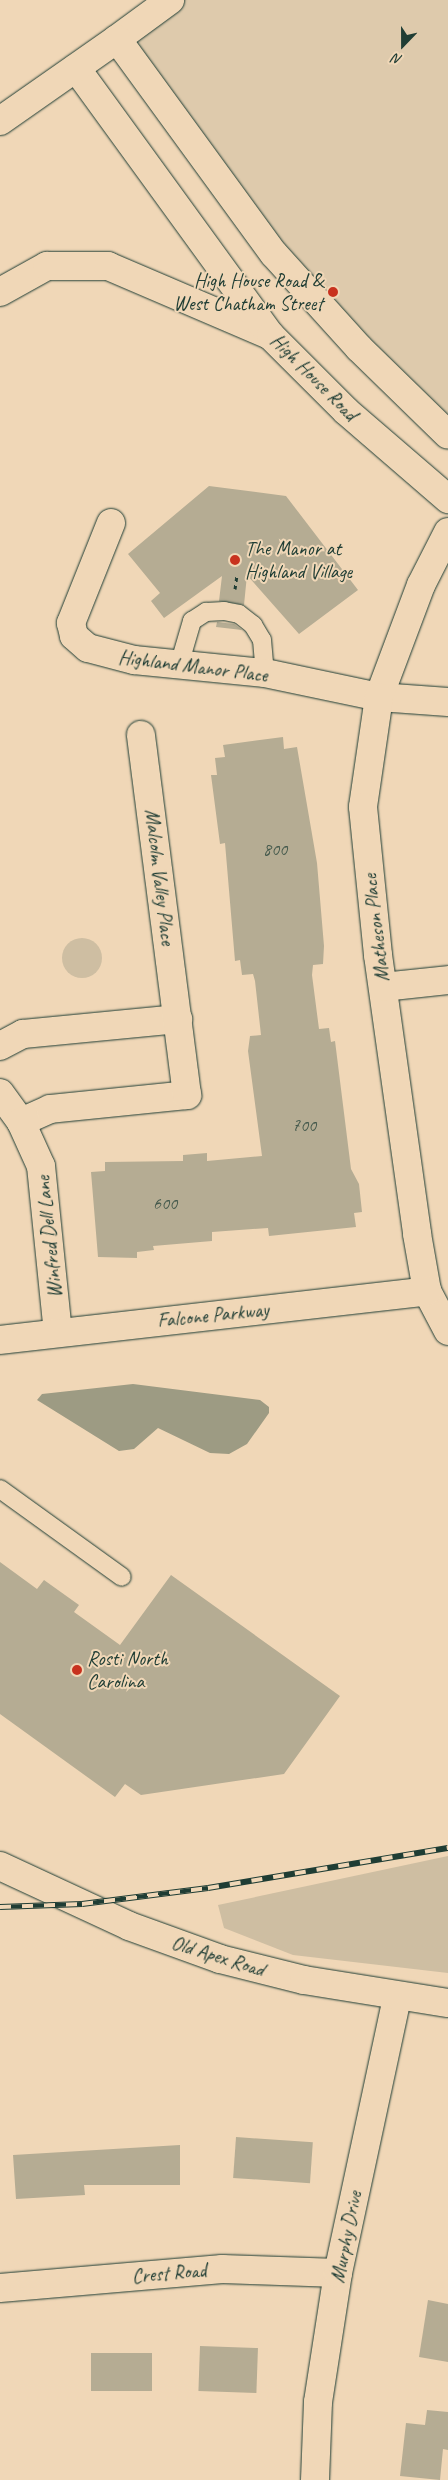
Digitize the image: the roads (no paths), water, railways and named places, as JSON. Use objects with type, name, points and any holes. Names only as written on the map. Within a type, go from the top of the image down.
[{"type":"street","points":[[0,121],[170,0]]},
{"type":"street","points":[[117,38],[274,254],[358,348],[448,435]]},
{"type":"street","name":"High House Road","points":[[76,68],[271,336],[346,411],[448,499]]},
{"type":"street","points":[[0,292],[47,266],[108,266],[271,336]]},
{"type":"street","name":"Highland Manor Place","points":[[111,523],[72,617],[74,636],[88,648],[112,656],[180,662],[265,673],[378,697],[448,702]]},
{"type":"street","name":"Matheson Place","points":[[448,532],[421,586],[378,697],[363,807],[383,987],[427,1291],[448,1331]]},
{"type":"street","name":"Malcolm Valley Place","points":[[21,1122],[50,1109],[187,1095],[141,735]]},
{"type":"street","points":[[383,987],[448,980]]},
{"type":"street","points":[[0,1046],[23,1034],[178,1019]]},
{"type":"street","name":"Winfred Dell Lane","points":[[0,1093],[21,1122],[41,1166],[58,1332]]},
{"type":"street","name":"Falcone Parkway","points":[[0,1340],[427,1291]]},
{"type":"street","name":"Old Apex Road","points":[[0,1866],[129,1926],[220,1959],[398,1998],[448,2002]]},
{"type":"street","name":"Murphy Drive","points":[[315,2480],[318,2402],[338,2273],[398,1998]]},
{"type":"street","name":"Crest Road","points":[[0,2288],[222,2269],[338,2273]]},
{"type":"lane","points":[[180,662],[192,621],[206,612],[224,611],[245,617],[257,631],[265,673]]},
{"type":"lane","points":[[0,1489],[122,1577]]},
{"type":"railway","points":[[0,1907],[82,1904],[208,1888],[448,1848]]},
{"type":"place","name":"High House Road & West Chatham Street","points":[[333,292]]},
{"type":"place","name":"The Manor at Highland Village","points":[[235,560]]},
{"type":"place","name":"Rosti North Carolina","points":[[77,1670]]}]
